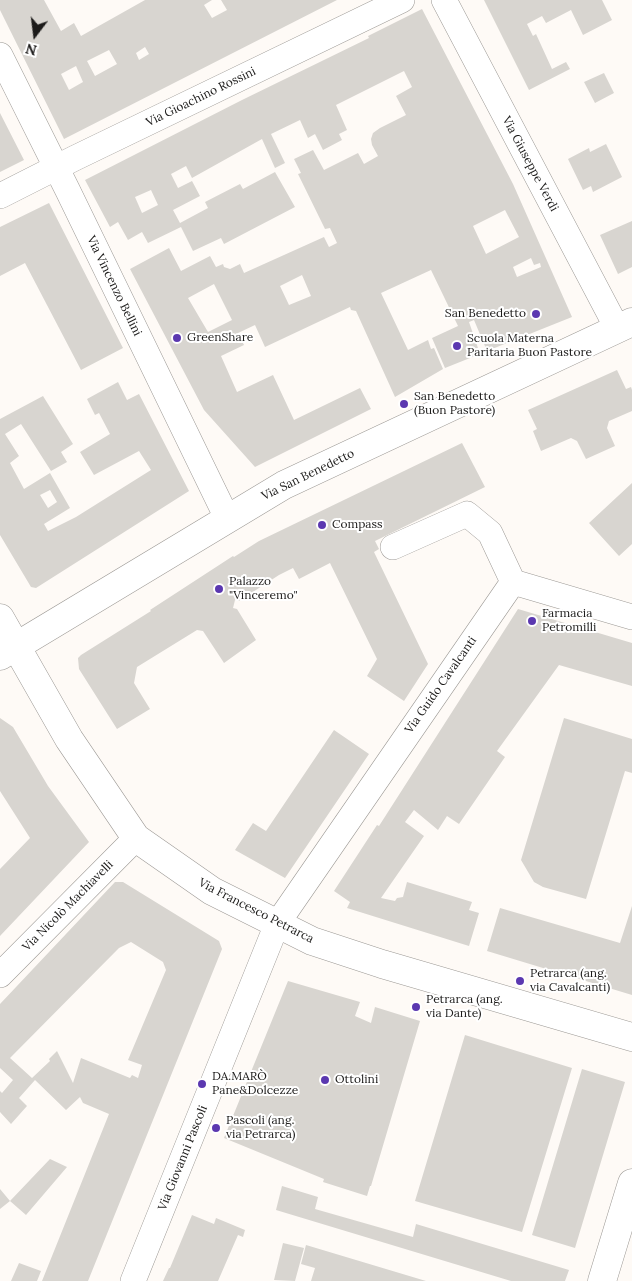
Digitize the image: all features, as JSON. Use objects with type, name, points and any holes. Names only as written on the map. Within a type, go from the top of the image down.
[{"type":"street","name":"Via Gioachino Rossini","points":[[0,196],[402,0]]},
{"type":"street","name":"Via Giuseppe Verdi","points":[[444,0],[624,325]]},
{"type":"street","name":"Via Vincenzo Bellini","points":[[0,56],[57,168],[226,518]]},
{"type":"street","name":"Via San Benedetto","points":[[8,651],[284,484],[624,325]]},
{"type":"street","points":[[393,547],[467,514],[490,533],[513,582],[632,616]]},
{"type":"street","name":"Via Guido Cavalcanti","points":[[277,924],[513,582]]},
{"type":"street","name":"Via Francesco Petrarca","points":[[0,618],[8,651],[136,838],[212,891],[312,941],[382,964],[632,1036]]},
{"type":"street","name":"Via Nicolò Machiavelli","points":[[0,975],[136,838]]},
{"type":"street","name":"Via Giovanni Pascoli","points":[[133,1281],[277,924]]},
{"type":"street","points":[[602,1281],[632,1183]]},
{"type":"building","points":[[0,0],[44,0],[61,31],[74,23],[81,36],[145,0],[212,0],[204,5],[212,18],[227,10],[221,0],[337,0],[64,139],[0,10]],"holes":[[[145,47],[149,54],[139,60],[136,53]],[[109,50],[117,64],[95,76],[87,61]],[[76,66],[83,82],[69,90],[61,74]]]},
{"type":"building","points":[[484,0],[602,0],[612,20],[583,35],[571,10],[546,23],[542,16],[527,24],[533,36],[536,34],[552,69],[566,62],[570,69],[529,90]]},
{"type":"building","points":[[422,9],[513,184],[572,317],[487,351],[474,320],[469,322],[480,354],[445,368],[432,338],[458,326],[431,270],[381,293],[408,350],[428,340],[431,349],[434,348],[443,369],[395,397],[356,311],[351,310],[350,307],[265,347],[255,325],[238,333],[244,345],[221,356],[237,392],[273,375],[294,420],[360,388],[371,409],[255,467],[204,410],[130,269],[169,248],[181,271],[210,256],[216,267],[223,264],[224,267],[230,269],[240,264],[244,273],[324,237],[329,247],[337,243],[330,228],[325,229],[298,174],[301,173],[294,159],[313,150],[324,170],[358,153],[364,164],[378,156],[372,145],[373,133],[406,115],[396,96],[412,87],[404,71],[336,105],[347,130],[339,134],[342,140],[323,150],[315,134],[308,138],[300,120],[271,134],[285,163],[275,168],[262,139],[192,178],[186,166],[171,174],[178,188],[192,181],[200,196],[173,210],[180,223],[208,208],[205,202],[240,184],[243,189],[275,172],[295,207],[224,244],[221,238],[193,251],[181,227],[148,243],[142,232],[128,240],[118,222],[110,227],[85,180],[369,38],[368,36]],"holes":[[[151,190],[158,205],[142,213],[135,197]],[[505,210],[519,237],[486,254],[473,226]],[[531,258],[534,265],[540,263],[541,267],[517,277],[513,267]],[[302,275],[311,296],[289,305],[280,286]],[[214,284],[232,320],[208,332],[188,298]]]},
{"type":"building","points":[[604,73],[614,93],[595,103],[584,82]]},
{"type":"building","points":[[0,113],[24,160],[0,172]]},
{"type":"building","points":[[606,144],[622,177],[593,192],[591,186],[583,190],[568,159],[589,148],[590,152]]},
{"type":"building","points":[[49,203],[123,348],[81,370],[25,263],[0,276],[0,227]]},
{"type":"building","points":[[632,221],[632,267],[618,274],[600,235]]},
{"type":"building","points":[[617,370],[626,389],[631,387],[632,411],[609,421],[607,428],[615,446],[586,459],[577,441],[571,438],[541,451],[533,431],[537,429],[528,410]]},
{"type":"building","points":[[118,382],[127,400],[139,394],[189,491],[36,588],[31,587],[0,535],[0,419],[43,396],[73,444],[61,452],[67,462],[51,471],[21,424],[5,434],[19,456],[10,463],[24,489],[50,473],[70,508],[44,524],[48,531],[76,517],[151,470],[139,451],[94,475],[80,452],[110,434],[99,413],[95,415],[87,399]],"holes":[[[50,490],[57,502],[48,508],[40,495]]]},
{"type":"building","name":"Palazzo \"Vinceremo\"","points":[[462,443],[485,487],[375,541],[379,549],[374,552],[428,664],[404,701],[367,676],[377,659],[330,563],[299,579],[293,568],[239,601],[235,600],[233,608],[237,609],[256,640],[224,663],[203,631],[197,630],[137,667],[134,683],[150,709],[117,729],[79,669],[78,658],[81,655],[259,541]]},
{"type":"building","points":[[632,483],[632,544],[619,556],[589,523]]},
{"type":"building","points":[[518,609],[632,643],[632,686],[559,665],[497,751],[505,757],[459,824],[447,816],[438,830],[414,810],[405,822],[424,836],[381,898],[395,901],[397,898],[403,897],[407,882],[472,902],[469,910],[479,913],[469,946],[347,908],[350,902],[334,891],[377,825],[379,826]]},
{"type":"building","points":[[0,718],[13,727],[48,786],[89,842],[0,936],[0,869],[30,838],[0,791]]},
{"type":"building","points":[[564,718],[632,739],[632,773],[625,771],[586,899],[543,887],[534,882],[521,860]]},
{"type":"building","points":[[334,730],[369,754],[285,878],[235,850],[253,823],[266,831]]},
{"type":"building","points":[[115,882],[123,882],[219,941],[222,949],[88,1281],[42,1281],[109,1114],[83,1103],[80,1097],[66,1110],[35,1080],[19,1098],[27,1106],[11,1124],[0,1112],[0,1091],[2,1093],[13,1080],[0,1068],[0,1004]],"holes":[[[131,942],[163,962],[166,970],[128,1060],[142,1065],[138,1078],[132,1075],[130,1078],[81,1058],[73,1083],[57,1051],[49,1059],[50,1061],[32,1078],[10,1058],[119,948]]]},
{"type":"building","points":[[632,906],[632,995],[487,951],[500,908],[620,943]]},
{"type":"building","name":"Ottolini","points":[[288,981],[360,1002],[355,1016],[371,1023],[375,1007],[420,1021],[367,1196],[323,1182],[324,1179],[224,1138]]},
{"type":"building","points":[[465,1035],[572,1068],[522,1232],[415,1201]]},
{"type":"building","points":[[582,1069],[625,1082],[575,1248],[532,1235]]},
{"type":"building","points":[[50,1159],[67,1167],[26,1215],[10,1201]]},
{"type":"building","points":[[282,1186],[318,1197],[315,1209],[413,1237],[416,1224],[569,1270],[565,1281],[511,1281],[276,1210]]},
{"type":"building","points":[[0,1189],[10,1201],[0,1209]]},
{"type":"building","points":[[192,1215],[214,1224],[216,1218],[245,1230],[243,1237],[238,1235],[218,1281],[163,1281],[170,1268]]},
{"type":"building","points":[[283,1243],[304,1248],[295,1281],[274,1280]]},
{"type":"building","points":[[306,1245],[426,1281],[311,1281],[315,1268],[301,1264]]},
{"type":"building","points":[[19,1263],[41,1271],[37,1281],[11,1281]]},
{"type":"place","name":"San Benedetto","points":[[536,314]]},
{"type":"place","name":"GreenShare","points":[[177,338]]},
{"type":"place","name":"Scuola Materna Paritaria Buon Pastore","points":[[457,346]]},
{"type":"place","name":"San Benedetto (Buon Pastore)","points":[[404,404]]},
{"type":"place","name":"Compass","points":[[322,525]]},
{"type":"place","name":"Palazzo \"Vinceremo\"","points":[[219,589]]},
{"type":"place","name":"Farmacia Petromilli","points":[[532,621]]},
{"type":"place","name":"Petrarca (ang. via Cavalcanti)","points":[[520,981]]},
{"type":"place","name":"Petrarca (ang. via Dante)","points":[[416,1007]]},
{"type":"place","name":"Ottolini","points":[[325,1080]]},
{"type":"place","name":"DA.MARÒ Pane&Dolcezze","points":[[202,1084]]},
{"type":"place","name":"Pascoli (ang. via Petrarca)","points":[[216,1128]]}]
